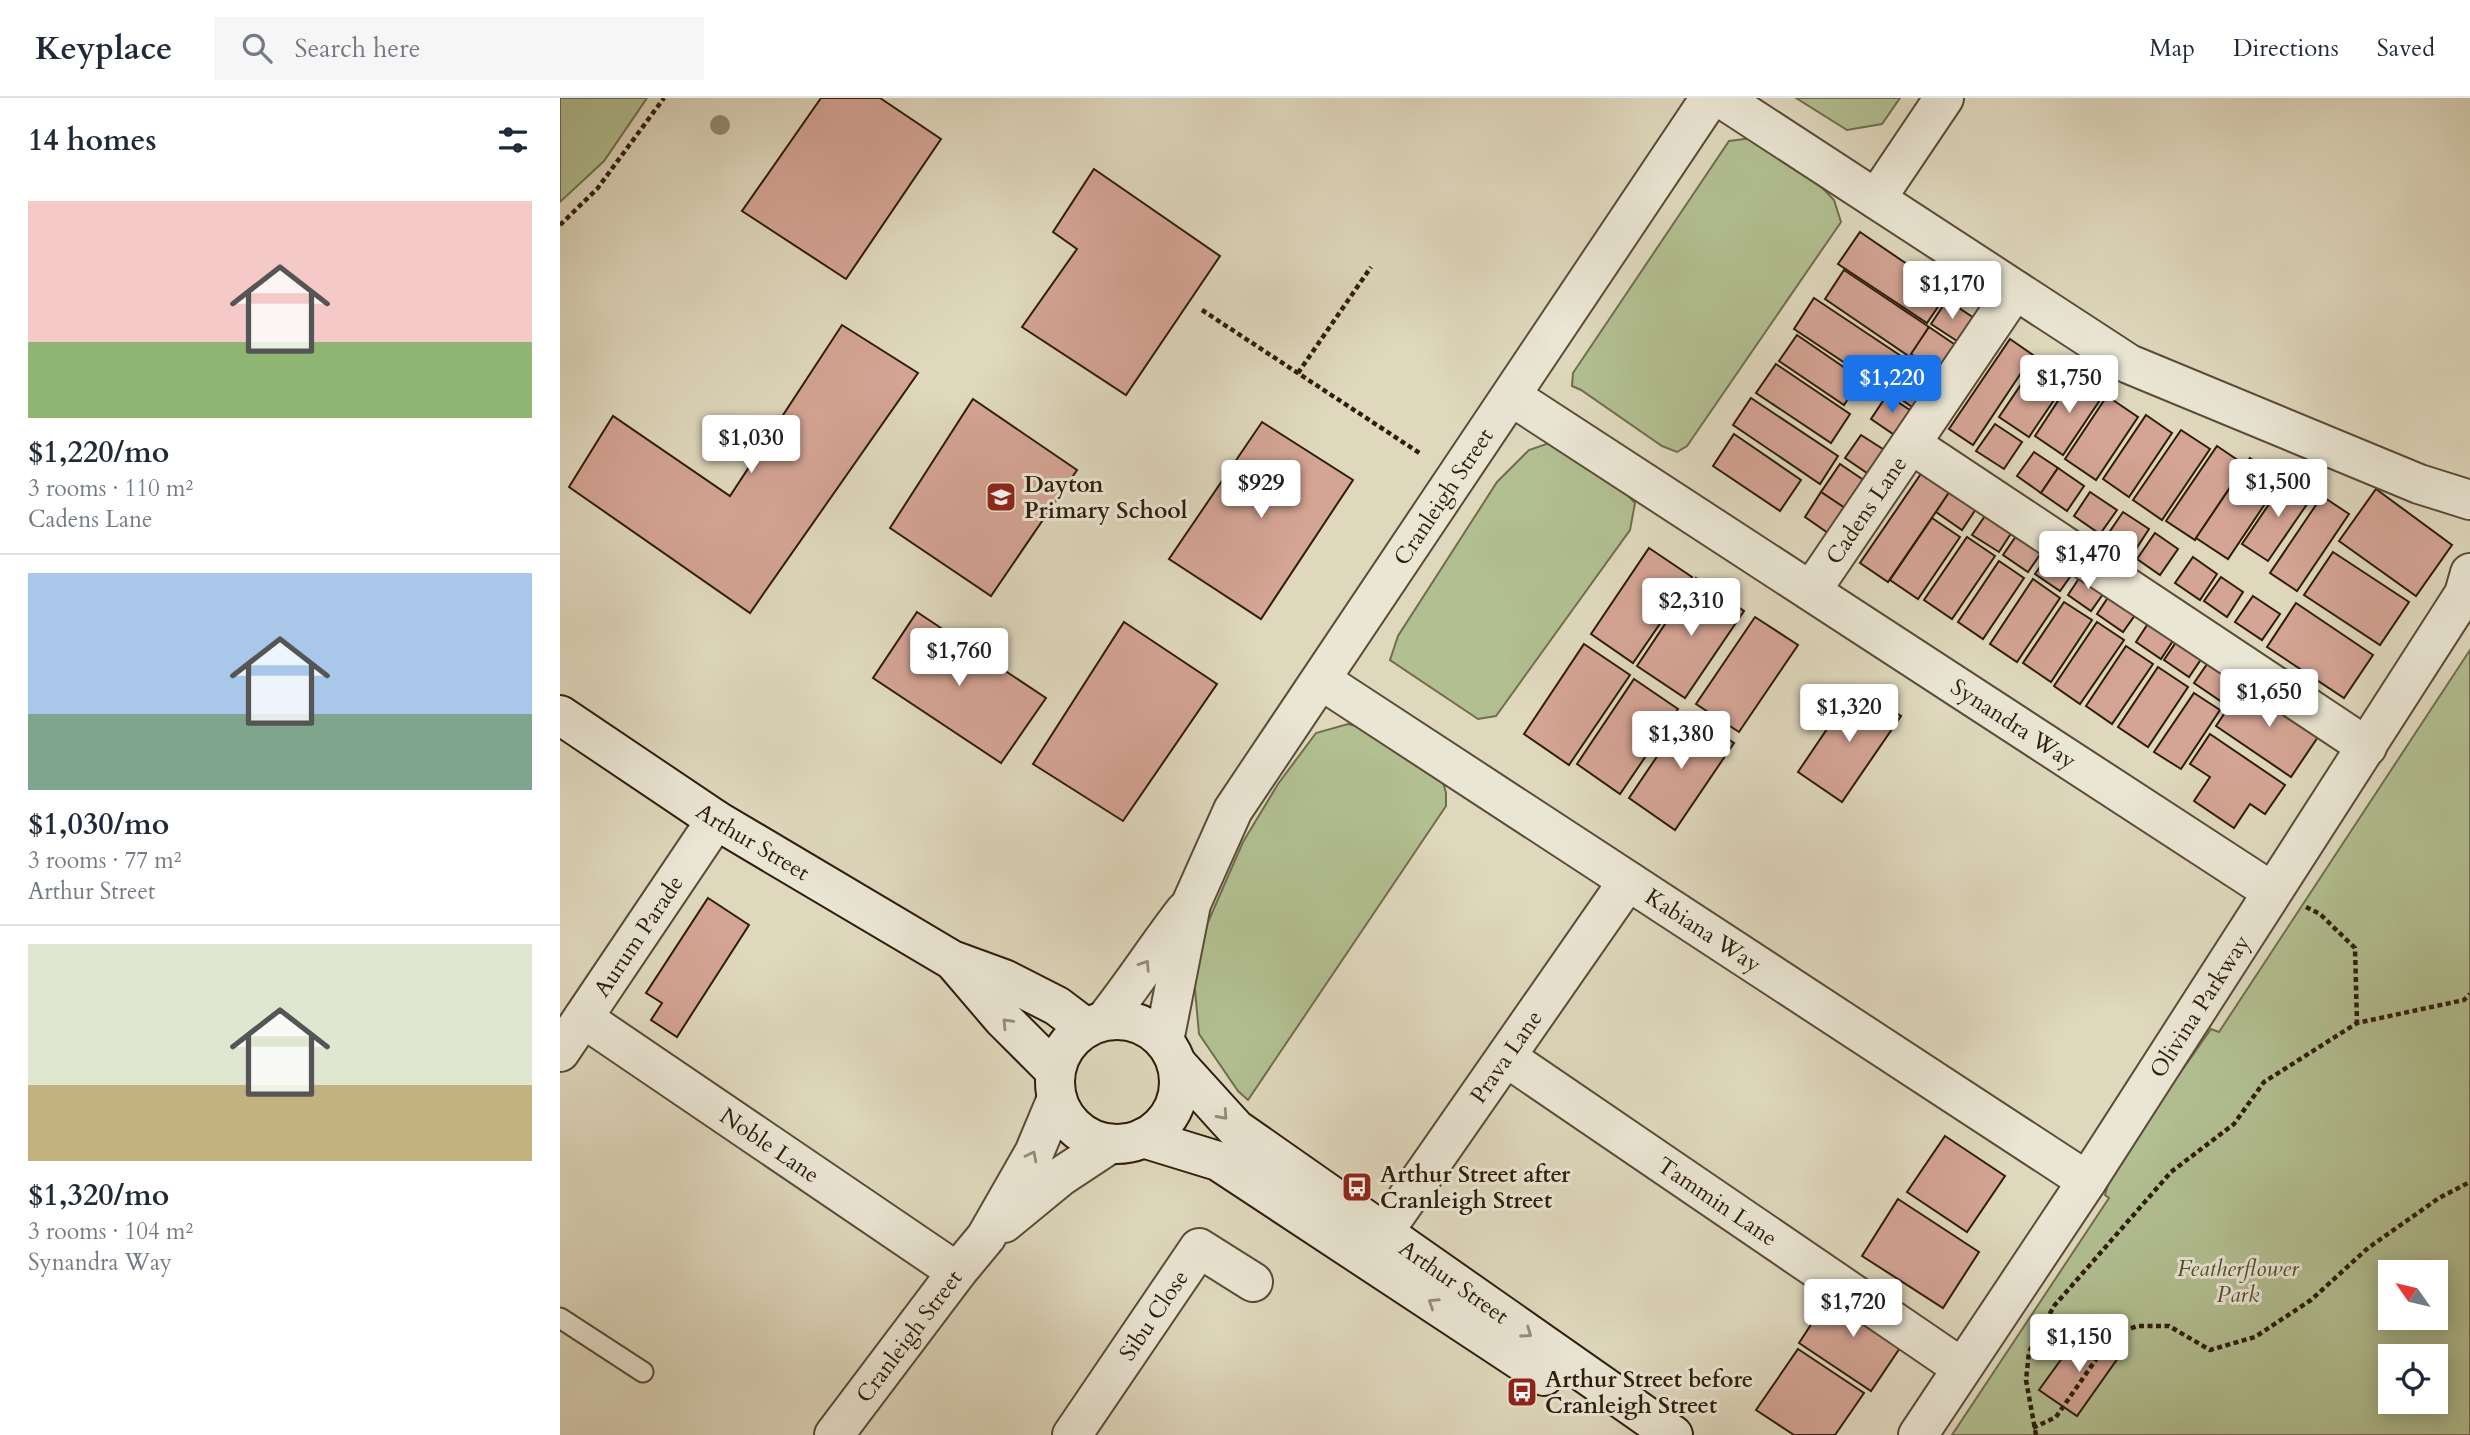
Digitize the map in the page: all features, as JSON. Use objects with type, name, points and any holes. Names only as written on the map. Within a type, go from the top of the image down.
[{"type":"street","name":"Cranleigh Street","points":[[1096,1024],[1129,990],[1148,958],[1191,904],[1233,810],[1710,98]]},
{"type":"street","points":[[1721,98],[2129,364],[2419,484],[2470,499]]},
{"type":"street","points":[[1876,199],[1944,98]]},
{"type":"street","name":"Cadens Lane","points":[[1811,592],[2015,290]]},
{"type":"street","name":"Synandra Way","points":[[1511,396],[2271,891]]},
{"type":"street","points":[[1911,444],[2367,747]]},
{"type":"street","name":"Olivina Parkway","points":[[1918,1435],[2087,1181],[2271,891],[2465,594],[2470,573]]},
{"type":"street","name":"Kabiana Way","points":[[1321,680],[2087,1181]]},
{"type":"street","name":"Arthur Street","points":[[560,715],[716,820],[952,960],[1004,979],[1096,1024]]},
{"type":"street","name":"Aurum Parade","points":[[560,1052],[716,820]]},
{"type":"street","name":"Prava Lane","points":[[1383,1233],[1628,881]]},
{"type":"street","name":"Cranleigh Street","points":[[1170,1053],[1191,904]]},
{"type":"street","name":"Arthur Street","points":[[952,960],[1056,1085]]},
{"type":"street","name":"Noble Lane","points":[[583,1018],[957,1272]]},
{"type":"street","points":[[1131,1021],[1144,1025],[1170,1053],[1179,1086],[1173,1108],[1161,1125],[1127,1141],[1087,1136],[1076,1129],[1061,1110],[1056,1085],[1066,1046],[1096,1024],[1131,1021]]},
{"type":"street","name":"Arthur Street","points":[[1170,1053],[1236,1129],[1673,1435]]},
{"type":"street","name":"Tammin Lane","points":[[1506,1057],[1962,1368]]},
{"type":"street","name":"Cranleigh Street","points":[[841,1433],[957,1272],[986,1237],[1034,1153],[1056,1085]]},
{"type":"street","name":"Cranleigh Street","points":[[986,1237],[1060,1177],[1127,1141]]},
{"type":"street","name":"Arthur Street","points":[[1127,1141],[1218,1161],[1633,1435]]},
{"type":"street","name":"Sibu Close","points":[[1072,1435],[1199,1248],[1253,1282]]},
{"type":"lane","points":[[560,1318],[643,1372]]},
{"type":"path","points":[[560,225],[597,188],[664,98]]},
{"type":"path","points":[[1298,373],[1371,267]]},
{"type":"path","points":[[1202,310],[1421,454]]},
{"type":"path","points":[[2271,891],[2320,914],[2355,948],[2357,1023]]},
{"type":"path","points":[[2036,1435],[2026,1380],[2029,1352],[2054,1306],[2171,1172],[2234,1124],[2264,1082],[2357,1023],[2464,1000],[2470,994]]},
{"type":"path","points":[[2034,1428],[2056,1416],[2113,1335],[2137,1326],[2169,1326],[2210,1350],[2255,1337],[2311,1300],[2368,1248],[2439,1198],[2470,1182]]},
{"type":"green space","points":[[560,98],[647,98],[604,161],[560,202]]},
{"type":"green space","points":[[1796,98],[1900,98],[1882,124],[1847,130]]},
{"type":"green space","points":[[1752,138],[1811,176],[1834,200],[1841,222],[1687,446],[1677,452],[1662,446],[1572,386],[1573,373],[1729,141]]},
{"type":"green space","points":[[1552,442],[1614,480],[1635,503],[1630,530],[1496,716],[1478,719],[1390,660],[1398,636],[1497,482],[1529,450]]},
{"type":"green space","name":"Featherflower Park","points":[[2470,650],[2470,1435],[1952,1435],[2109,1198],[2105,1195],[2112,1170],[2211,1029],[2219,1032]]},
{"type":"green space","points":[[1348,724],[1369,729],[1442,778],[1446,806],[1248,1100],[1238,1091],[1199,1034],[1194,978],[1208,922],[1243,842],[1278,784],[1316,733]]},
{"type":"building","points":[[821,98],[880,98],[941,139],[846,279],[742,211]]},
{"type":"building","points":[[1094,169],[1220,256],[1126,395],[1022,327],[1077,249],[1053,232]]},
{"type":"building","points":[[1860,232],[1948,292],[1927,323],[1838,264]]},
{"type":"building","points":[[1844,270],[1929,327],[1910,357],[1825,299]]},
{"type":"building","points":[[1814,298],[1904,358],[1884,389],[1794,329]]},
{"type":"building","points":[[1947,300],[1974,318],[1957,341],[1931,324]]},
{"type":"building","points":[[842,325],[918,373],[750,613],[569,487],[613,416],[730,496]]},
{"type":"building","points":[[1929,327],[1957,346],[1939,373],[1911,354]]},
{"type":"building","points":[[1797,335],[1861,379],[1844,405],[1779,361]]},
{"type":"building","points":[[2010,339],[2033,355],[1973,445],[1949,429]]},
{"type":"building","points":[[2039,358],[2069,378],[2029,437],[1999,417]]},
{"type":"building","points":[[1776,364],[1850,414],[1831,443],[1756,393]]},
{"type":"building","points":[[1904,367],[1931,385],[1915,409],[1888,390]]},
{"type":"building","points":[[2075,375],[2104,394],[2063,455],[2035,436]]},
{"type":"building","points":[[1887,395],[1913,412],[1896,436],[1871,419]]},
{"type":"building","points":[[2107,396],[2138,417],[2096,480],[2065,459]]},
{"type":"building","points":[[1751,398],[1838,456],[1820,484],[1733,425]]},
{"type":"building","points":[[973,399],[1077,470],[991,596],[890,528]]},
{"type":"building","points":[[2146,415],[2172,433],[2129,497],[2103,479]]},
{"type":"building","points":[[1262,422],[1353,480],[1261,619],[1169,559]]},
{"type":"building","points":[[1995,424],[2022,442],[2004,469],[1976,451]]},
{"type":"building","points":[[2181,430],[2210,449],[2162,520],[2133,500]]},
{"type":"building","points":[[1734,434],[1801,480],[1780,511],[1713,466]]},
{"type":"building","points":[[1861,435],[1886,451],[1870,475],[1845,458]]},
{"type":"building","points":[[2217,446],[2245,465],[2195,540],[2166,521]]},
{"type":"building","points":[[2034,452],[2058,468],[2041,493],[2017,476]]},
{"type":"building","points":[[2250,458],[2281,480],[2228,559],[2196,538]]},
{"type":"building","points":[[1840,464],[1865,481],[1846,509],[1821,492]]},
{"type":"building","points":[[1927,465],[1955,484],[1888,582],[1860,563]]},
{"type":"building","points":[[2058,468],[2084,486],[2067,511],[2041,493]]},
{"type":"building","points":[[2288,476],[2314,494],[2268,561],[2242,544]]},
{"type":"building","points":[[1956,482],[1982,500],[1962,530],[1936,512]]},
{"type":"building","points":[[2376,489],[2452,545],[2416,596],[2339,541]]},
{"type":"building","points":[[1821,492],[1848,510],[1831,535],[1805,517]]},
{"type":"building","points":[[2090,492],[2117,510],[2100,534],[2074,516]]},
{"type":"building","points":[[2322,496],[2349,514],[2297,591],[2270,573]]},
{"type":"building","points":[[1991,507],[2017,524],[1999,552],[1972,535]]},
{"type":"building","points":[[2123,512],[2149,529],[2132,555],[2106,537]]},
{"type":"building","points":[[1932,518],[1960,537],[1918,599],[1890,580]]},
{"type":"building","points":[[2021,529],[2046,546],[2028,572],[2003,555]]},
{"type":"building","points":[[2155,533],[2178,549],[2160,575],[2137,559]]},
{"type":"building","points":[[1967,537],[1995,556],[1952,619],[1924,600]]},
{"type":"building","points":[[1649,548],[1692,577],[1633,663],[1591,634]]},
{"type":"building","points":[[2052,550],[2077,567],[2060,591],[2035,574]]},
{"type":"building","points":[[2333,552],[2409,602],[2380,645],[2304,595]]},
{"type":"building","points":[[2193,557],[2217,574],[2200,600],[2175,583]]},
{"type":"building","points":[[1999,561],[2024,578],[1983,639],[1958,622]]},
{"type":"building","points":[[2084,571],[2108,587],[2091,611],[2068,595]]},
{"type":"building","points":[[2221,577],[2243,592],[2227,617],[2204,601]]},
{"type":"building","points":[[1696,578],[1744,611],[1685,698],[1637,666]]},
{"type":"building","points":[[2033,579],[2060,598],[2017,662],[1990,644]]},
{"type":"building","points":[[2113,590],[2140,608],[2123,632],[2097,614]]},
{"type":"building","points":[[2253,596],[2280,614],[2262,640],[2235,622]]},
{"type":"building","points":[[2064,602],[2092,620],[2051,682],[2023,663]]},
{"type":"building","points":[[2296,603],[2373,655],[2344,698],[2267,647]]},
{"type":"building","points":[[917,612],[1046,698],[1001,763],[873,678]]},
{"type":"building","points":[[2153,616],[2178,633],[2161,659],[2136,642]]},
{"type":"building","points":[[1755,617],[1798,645],[1739,732],[1696,704]]},
{"type":"building","points":[[1124,622],[1217,684],[1123,821],[1033,764]]},
{"type":"building","points":[[2097,622],[2124,640],[2080,704],[2054,686]]},
{"type":"building","points":[[2181,635],[2206,652],[2189,677],[2164,660]]},
{"type":"building","points":[[1584,644],[1630,675],[1569,765],[1524,734]]},
{"type":"building","points":[[2126,646],[2153,664],[2112,724],[2086,706]]},
{"type":"building","points":[[2212,657],[2240,676],[2222,702],[2194,683]]},
{"type":"building","points":[[2158,667],[2188,687],[2148,747],[2118,727]]},
{"type":"building","points":[[1634,679],[1678,709],[1620,794],[1577,764]]},
{"type":"building","points":[[2247,680],[2322,731],[2291,777],[2216,726]]},
{"type":"building","points":[[1856,686],[1901,716],[1842,802],[1798,772]]},
{"type":"building","points":[[2194,693],[2220,710],[2181,769],[2154,752]]},
{"type":"building","points":[[1687,712],[1734,743],[1675,830],[1629,798]]},
{"type":"building","points":[[2210,734],[2285,785],[2265,814],[2250,804],[2234,828],[2194,801],[2210,777],[2190,764]]},
{"type":"building","points":[[708,898],[749,925],[677,1037],[651,1020],[662,1003],[646,993]]},
{"type":"building","points":[[1945,1136],[2005,1176],[1967,1232],[1907,1192]]},
{"type":"building","points":[[1898,1199],[1979,1252],[1943,1308],[1862,1256]]},
{"type":"building","points":[[1835,1288],[1908,1336],[1871,1391],[1799,1343]]},
{"type":"building","points":[[2081,1332],[2118,1358],[2077,1416],[2039,1390]]},
{"type":"building","points":[[1798,1349],[1864,1393],[1835,1435],[1794,1435],[1756,1410]]},
{"type":"place","name":"Dayton Primary School","points":[[1001,497]]},
{"type":"place","name":"Arthur Street after Cranleigh Street","points":[[1357,1187]]},
{"type":"place","name":"Arthur Street before Cranleigh Street","points":[[1522,1392]]}]
